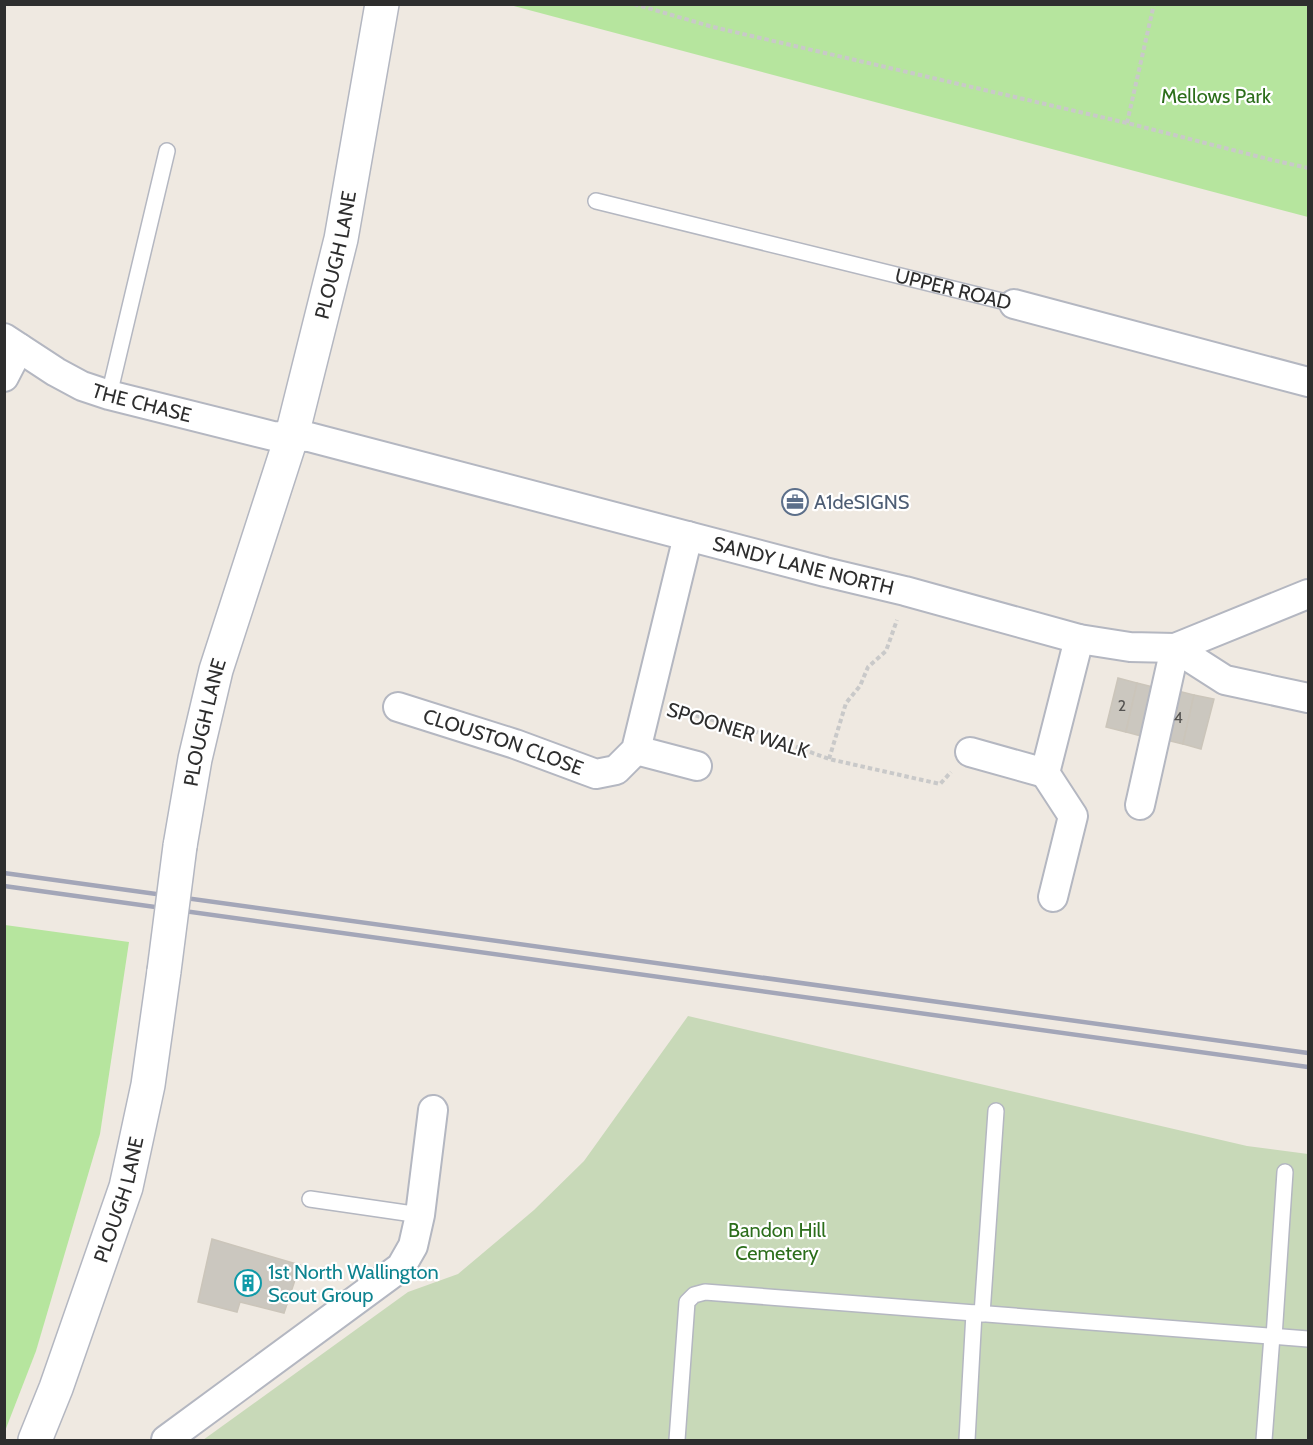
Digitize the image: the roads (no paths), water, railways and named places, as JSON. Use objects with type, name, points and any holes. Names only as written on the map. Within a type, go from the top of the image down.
[{"type":"main road","name":"PLOUGH LANE","points":[[35,1440],[56,1388],[126,1187],[148,1085],[180,846],[195,759],[216,670],[292,435],[341,239],[382,4]]},
{"type":"street","name":"UPPER ROAD","points":[[1014,304],[1308,382]]},
{"type":"street","name":"THE CHASE","points":[[12,343],[82,386],[109,395],[273,436],[292,435]]},
{"type":"street","points":[[4,377],[12,343]]},
{"type":"street","name":"SANDY LANE NORTH","points":[[292,435],[320,440],[905,591],[1079,639],[1130,647],[1175,648],[1308,594]]},
{"type":"street","points":[[688,536],[636,750],[697,766]]},
{"type":"street","points":[[1044,773],[1079,639]]},
{"type":"street","points":[[1140,805],[1175,648],[1225,680],[1308,698]]},
{"type":"street","name":"CLOUSTON CLOSE","points":[[398,707],[515,744],[596,774],[616,770],[636,750]]},
{"type":"street","points":[[970,752],[1044,773],[1073,816],[1053,897]]},
{"type":"street","points":[[166,1440],[401,1267],[413,1246],[420,1215],[433,1110]]},
{"type":"lane","points":[[109,395],[167,151]]},
{"type":"lane","name":"UPPER ROAD","points":[[596,201],[1014,304]]},
{"type":"lane","points":[[966,1440],[996,1110]]},
{"type":"lane","points":[[1264,1440],[1285,1172]]},
{"type":"lane","points":[[310,1199],[420,1215]]},
{"type":"lane","points":[[677,1440],[687,1302],[694,1295],[705,1292],[1308,1339]]},
{"type":"railway","points":[[4,873],[1308,1053]]},
{"type":"railway","points":[[4,886],[1308,1067]]},
{"type":"place","name":"A1deSIGNS","points":[[795,502]]},
{"type":"place","name":"1st North Wallington Scout Group","points":[[248,1283]]},
{"type":"park label","name":"Mellows Park","points":[[1216,96]]},
{"type":"park label","name":"Bandon Hill Cemetery","points":[[777,1242]]}]
